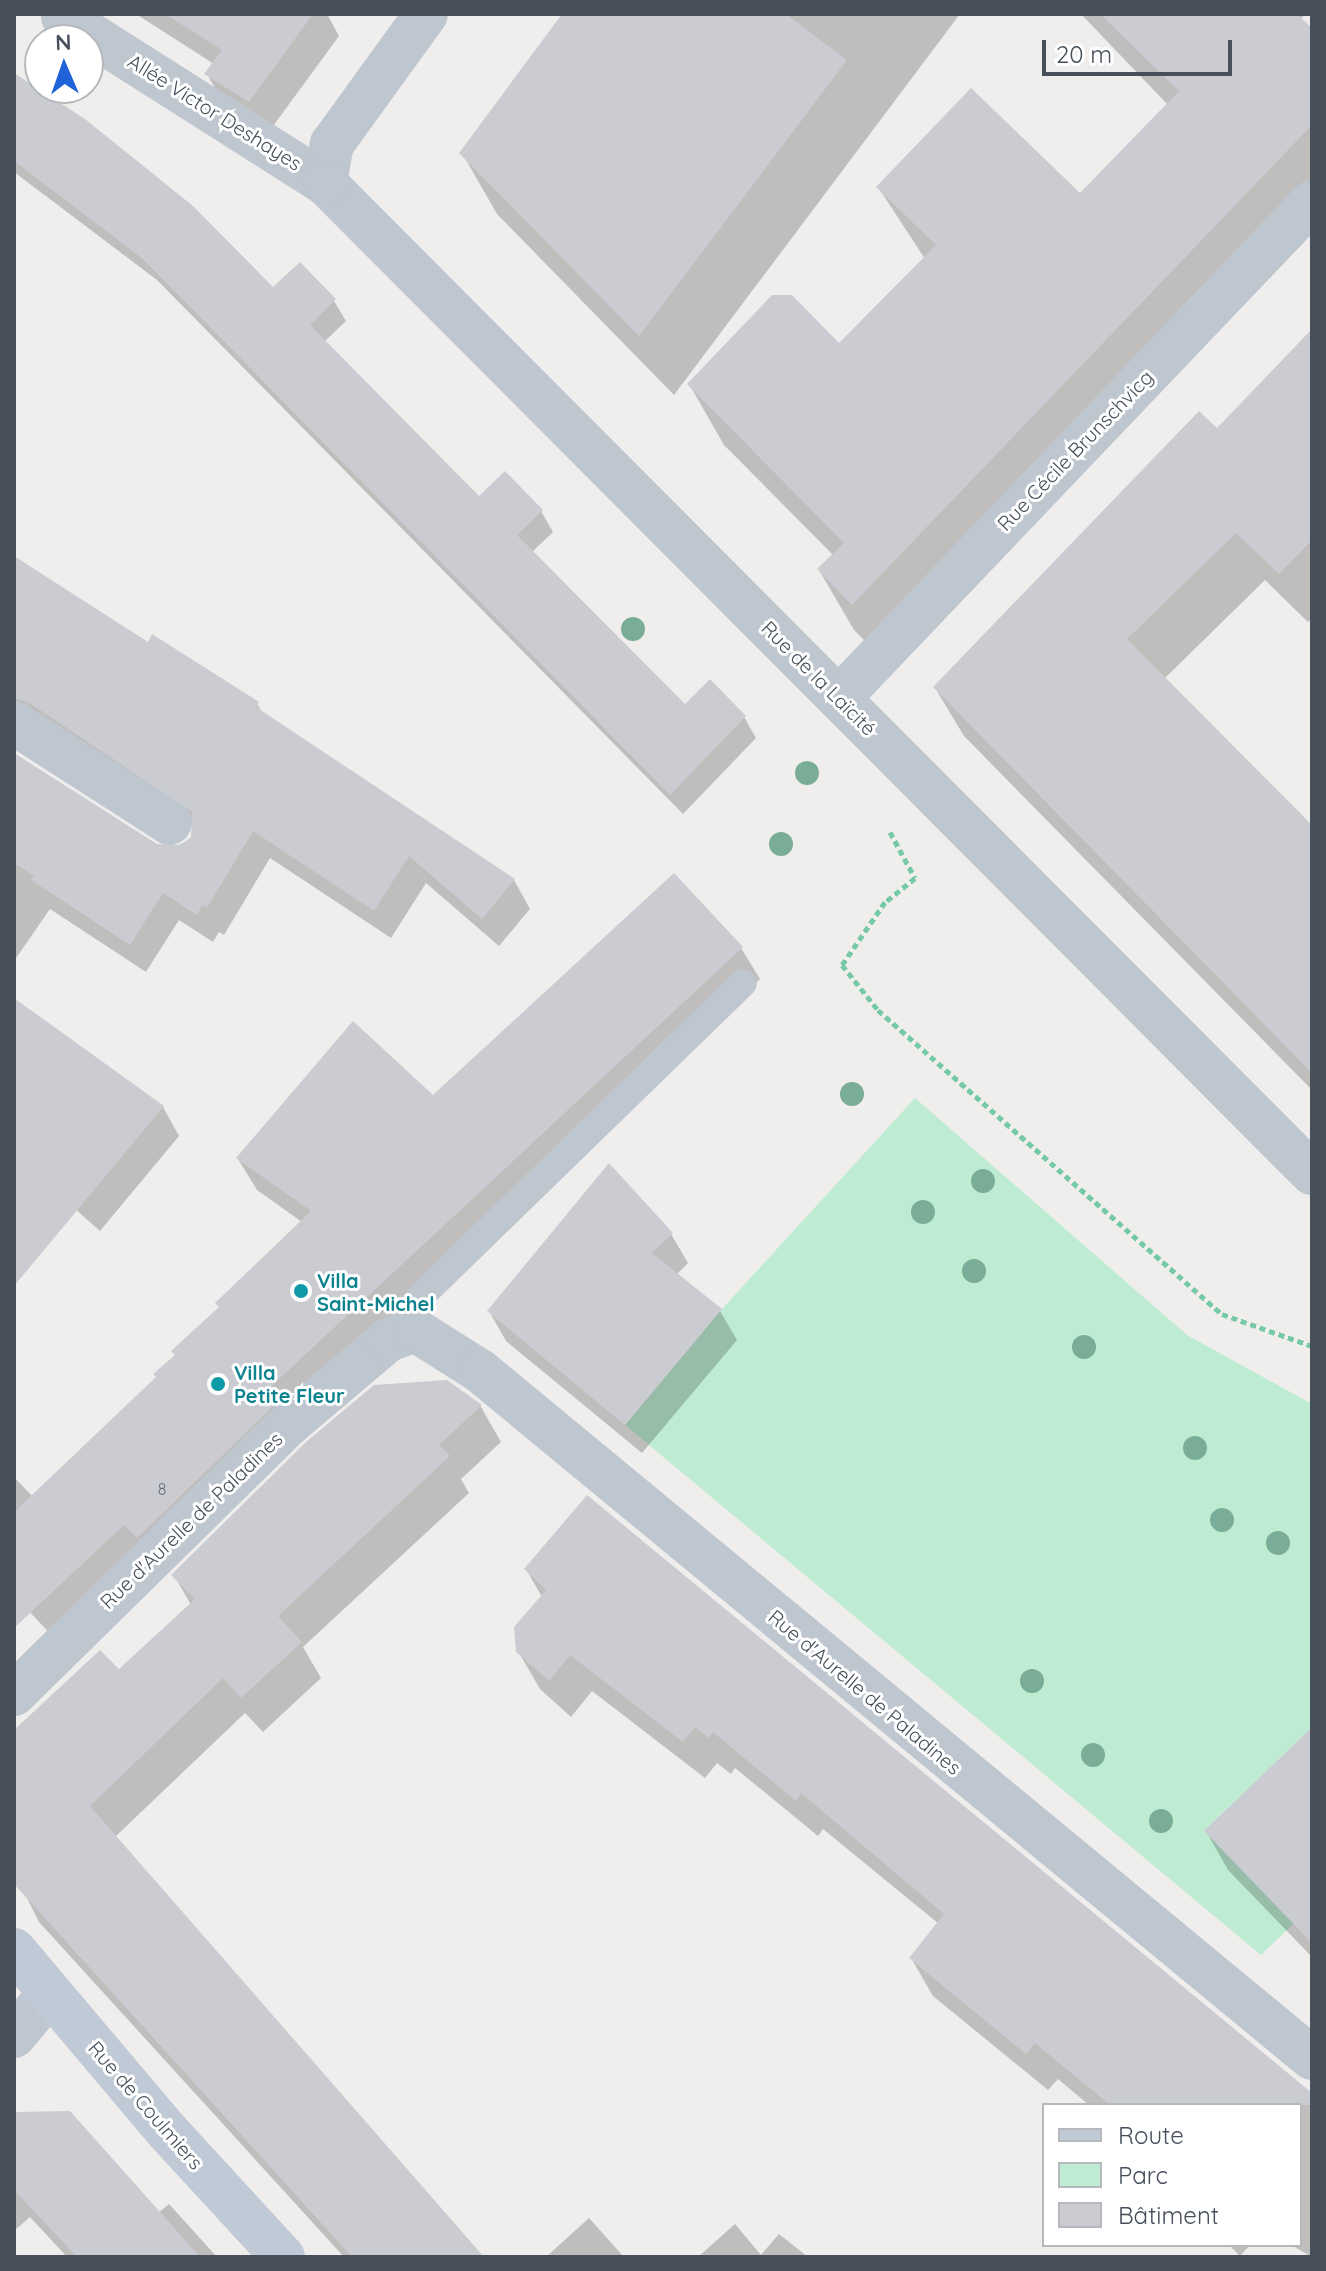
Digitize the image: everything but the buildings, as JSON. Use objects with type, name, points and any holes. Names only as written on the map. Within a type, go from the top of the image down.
[{"type":"street","points":[[325,183],[332,144],[426,14]]},
{"type":"street","name":"Allée Victor Deshayes","points":[[63,17],[325,183]]},
{"type":"street","name":"Rue de la Laïcité","points":[[325,183],[1312,1173]]},
{"type":"street","name":"Rue Cécile Brunschvicg","points":[[839,698],[1312,202]]},
{"type":"street","points":[[14,723],[170,823]]},
{"type":"street","name":"Rue d'Aurelle de Paladines","points":[[14,1694],[289,1424],[388,1340],[415,1330],[480,1371],[1312,2058]]},
{"type":"street","name":"Rue de Coulmiers","points":[[14,1950],[49,1994],[283,2257]]},
{"type":"street","points":[[14,2036],[49,1994]]},
{"type":"lane","points":[[415,1330],[418,1299],[743,983]]},
{"type":"path","points":[[888,829],[915,878],[885,902],[842,965],[878,1010],[1222,1314],[1312,1346]]},
{"type":"green space","points":[[915,1098],[1187,1335],[1312,1404],[1312,1727],[1204,1831],[1254,1882],[1312,1906],[1261,1955],[625,1425],[722,1309]]},
{"type":"place","name":"Villa Saint-Michel","points":[[301,1291]]},
{"type":"place","name":"Villa Petite Fleur","points":[[218,1384]]}]
